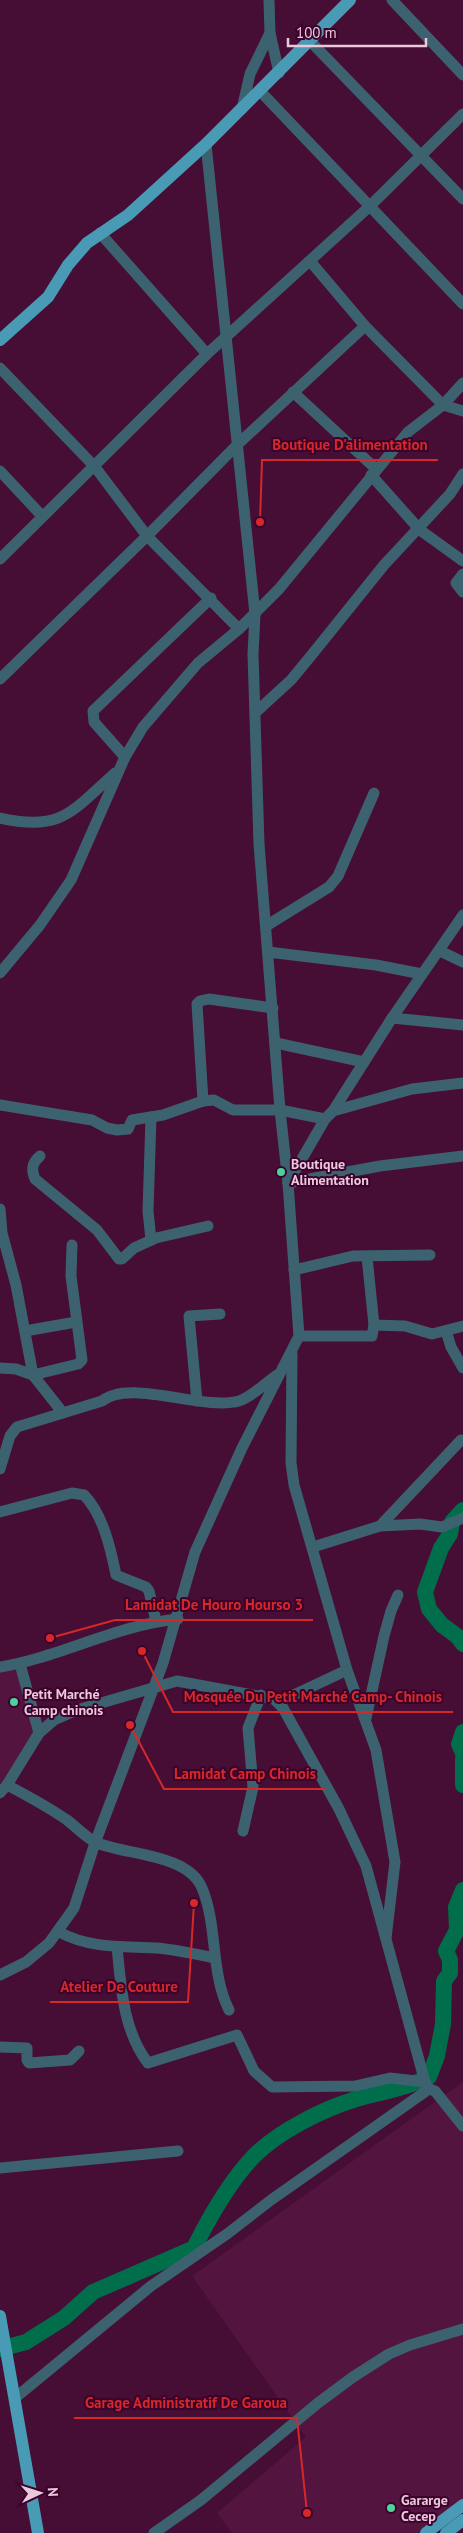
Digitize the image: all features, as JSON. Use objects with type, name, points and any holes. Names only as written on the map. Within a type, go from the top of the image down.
[{"type":"main road","points":[[0,340],[40,305],[68,264],[87,243],[128,215],[206,144],[350,0]]},
{"type":"main road","points":[[1,2320],[38,2533]]},
{"type":"main road","points":[[426,2533],[463,2505]]},
{"type":"main road","points":[[446,2533],[463,2520]]},
{"type":"street","points":[[269,0],[270,33],[279,73]]},
{"type":"street","points":[[392,0],[463,75]]},
{"type":"street","points":[[242,109],[250,74],[270,33]]},
{"type":"street","points":[[310,41],[463,199]]},
{"type":"street","points":[[260,91],[463,304]]},
{"type":"street","points":[[0,559],[208,354],[370,206],[420,154],[463,114]]},
{"type":"street","points":[[0,1975],[26,1962],[59,1932],[80,1895],[95,1843],[178,1619],[190,1567],[198,1544],[239,1452],[299,1336],[259,844],[253,654],[255,614],[206,144]]},
{"type":"street","points":[[100,233],[208,354]]},
{"type":"street","points":[[310,261],[365,326],[443,405],[463,410]]},
{"type":"street","points":[[0,679],[147,536],[238,444],[365,326]]},
{"type":"street","points":[[0,368],[95,467],[147,536],[211,598],[239,629]]},
{"type":"street","points":[[0,973],[40,926],[70,880],[124,756],[144,727],[198,663],[239,629],[279,589],[319,540],[333,526],[374,472],[408,432],[443,405],[463,383]]},
{"type":"street","points":[[293,392],[374,472],[420,530],[463,561]]},
{"type":"street","points":[[0,471],[42,516]]},
{"type":"street","points":[[255,713],[291,680],[384,565],[420,530],[431,513],[450,494],[463,474]]},
{"type":"street","points":[[463,574],[456,583],[463,592]]},
{"type":"street","points":[[124,756],[94,722],[93,711],[211,598]]},
{"type":"street","points":[[0,818],[38,824],[54,821],[66,815],[120,768]]},
{"type":"street","points":[[266,926],[329,887],[338,876],[374,793]]},
{"type":"street","points":[[288,1183],[329,1115],[392,1018],[463,915]]},
{"type":"street","points":[[440,951],[463,962]]},
{"type":"street","points":[[268,952],[376,965],[422,974]]},
{"type":"street","points":[[203,1101],[198,1004],[200,1001],[209,1000],[273,1008]]},
{"type":"street","points":[[392,1018],[463,1026]]},
{"type":"street","points":[[276,1043],[364,1062]]},
{"type":"street","points":[[0,1106],[92,1120],[107,1128],[117,1130],[128,1129],[132,1120],[136,1118],[151,1117],[179,1110],[203,1101],[219,1101],[233,1110],[280,1110],[329,1115],[404,1091],[463,1083]]},
{"type":"street","points":[[151,1117],[148,1211],[151,1240]]},
{"type":"street","points":[[40,1156],[34,1161],[32,1167],[35,1179],[96,1230],[118,1259],[122,1259],[134,1248],[151,1240],[208,1226]]},
{"type":"street","points":[[288,1183],[380,1166],[463,1156]]},
{"type":"street","points":[[0,1209],[1,1233],[25,1331],[32,1375],[63,1413]]},
{"type":"street","points":[[0,1368],[32,1375],[78,1364],[82,1360],[83,1354],[76,1322],[70,1268],[72,1245]]},
{"type":"street","points":[[294,1270],[362,1255],[368,1257],[430,1256]]},
{"type":"street","points":[[299,1336],[368,1338],[372,1336],[374,1325],[368,1257]]},
{"type":"street","points":[[197,1401],[189,1316],[220,1314]]},
{"type":"street","points":[[25,1331],[76,1322]]},
{"type":"street","points":[[374,1325],[405,1326],[432,1334],[463,1326]]},
{"type":"street","points":[[446,1331],[451,1347],[463,1368]]},
{"type":"street","points":[[292,1352],[292,1474],[318,1575],[347,1670],[366,1718],[376,1750],[394,1862],[386,1943]]},
{"type":"street","points":[[0,1469],[10,1436],[18,1427],[102,1401],[114,1394],[165,1396],[197,1401],[228,1402],[243,1399],[280,1373]]},
{"type":"street","points":[[380,1526],[461,1440]]},
{"type":"street","points":[[0,1512],[72,1493],[84,1495],[98,1518],[113,1556],[116,1575],[121,1579],[146,1587],[149,1591],[156,1621]]},
{"type":"street","points":[[312,1547],[380,1526],[420,1524],[442,1527],[463,1518]]},
{"type":"street","points":[[366,1718],[384,1636],[398,1595]]},
{"type":"street","points":[[0,1667],[20,1664],[127,1628],[156,1621],[178,1619]]},
{"type":"street","points":[[20,1664],[38,1733]]},
{"type":"street","points":[[279,1702],[347,1670]]},
{"type":"street","points":[[229,2010],[219,1985],[206,1897],[198,1879],[192,1873],[175,1864],[95,1843],[51,1809],[4,1789],[38,1733],[65,1715],[170,1682],[184,1681],[261,1695],[279,1702],[339,1809],[362,1858],[427,2085]]},
{"type":"street","points":[[243,1831],[253,1787],[248,1728],[261,1695]]},
{"type":"street","points":[[59,1932],[84,1942],[117,1947],[158,1948],[215,1958]]},
{"type":"street","points":[[117,1947],[122,1997],[127,2018],[148,2063],[237,2035],[254,2071],[272,2087],[355,2086],[390,2078],[427,2085],[435,2091],[463,2126]]},
{"type":"street","points":[[0,2046],[26,2048],[29,2063],[70,2060],[79,2051]]},
{"type":"street","points":[[15,2398],[151,2286],[226,2234],[427,2085]]},
{"type":"street","points":[[0,2168],[178,2151]]},
{"type":"street","points":[[154,2533],[201,2500],[318,2403],[353,2377],[403,2348],[463,2330]]},
{"type":"shaded area","name":"Petit Marché Camp chinois","points":[[17,1668],[36,1732],[0,1788],[0,1671]]},
{"type":"shaded area","points":[[463,2082],[463,2510],[434,2533],[232,2533],[217,2513],[306,2437],[192,2276]]},
{"type":"waterway","points":[[463,1510],[452,1522],[450,1534],[441,1548],[425,1592],[429,1609],[442,1625],[457,1636],[463,1644]]},
{"type":"waterway","points":[[463,1732],[459,1744],[463,1753]]},
{"type":"waterway","points":[[463,1759],[463,1785]]},
{"type":"waterway","points":[[0,2349],[26,2342],[64,2318],[93,2292],[194,2248],[213,2212],[236,2177],[254,2156],[287,2130],[341,2104],[429,2077],[437,2056],[443,2024],[444,1981],[450,1973],[450,1960],[446,1951],[457,1930],[456,1907],[463,1890]]},
{"type":"place","name":"Boutique D'alimentation","points":[[260,522]]},
{"type":"place","name":"Boutique Alimentation","points":[[281,1172]]},
{"type":"place","name":"Lamidat De Houro Hourso 3","points":[[50,1638]]},
{"type":"place","name":"Mosquée Du Petit Marché Camp- Chinois","points":[[142,1651]]},
{"type":"place","name":"Petit Marché Camp chinois","points":[[14,1702]]},
{"type":"place","name":"Lamidat Camp Chinois","points":[[130,1725]]},
{"type":"place","name":"Atelier De Couture","points":[[194,1903]]},
{"type":"place","name":"Gararge Cecep","points":[[391,2508]]},
{"type":"place","name":"Garage Administratif De Garoua","points":[[307,2513]]}]
